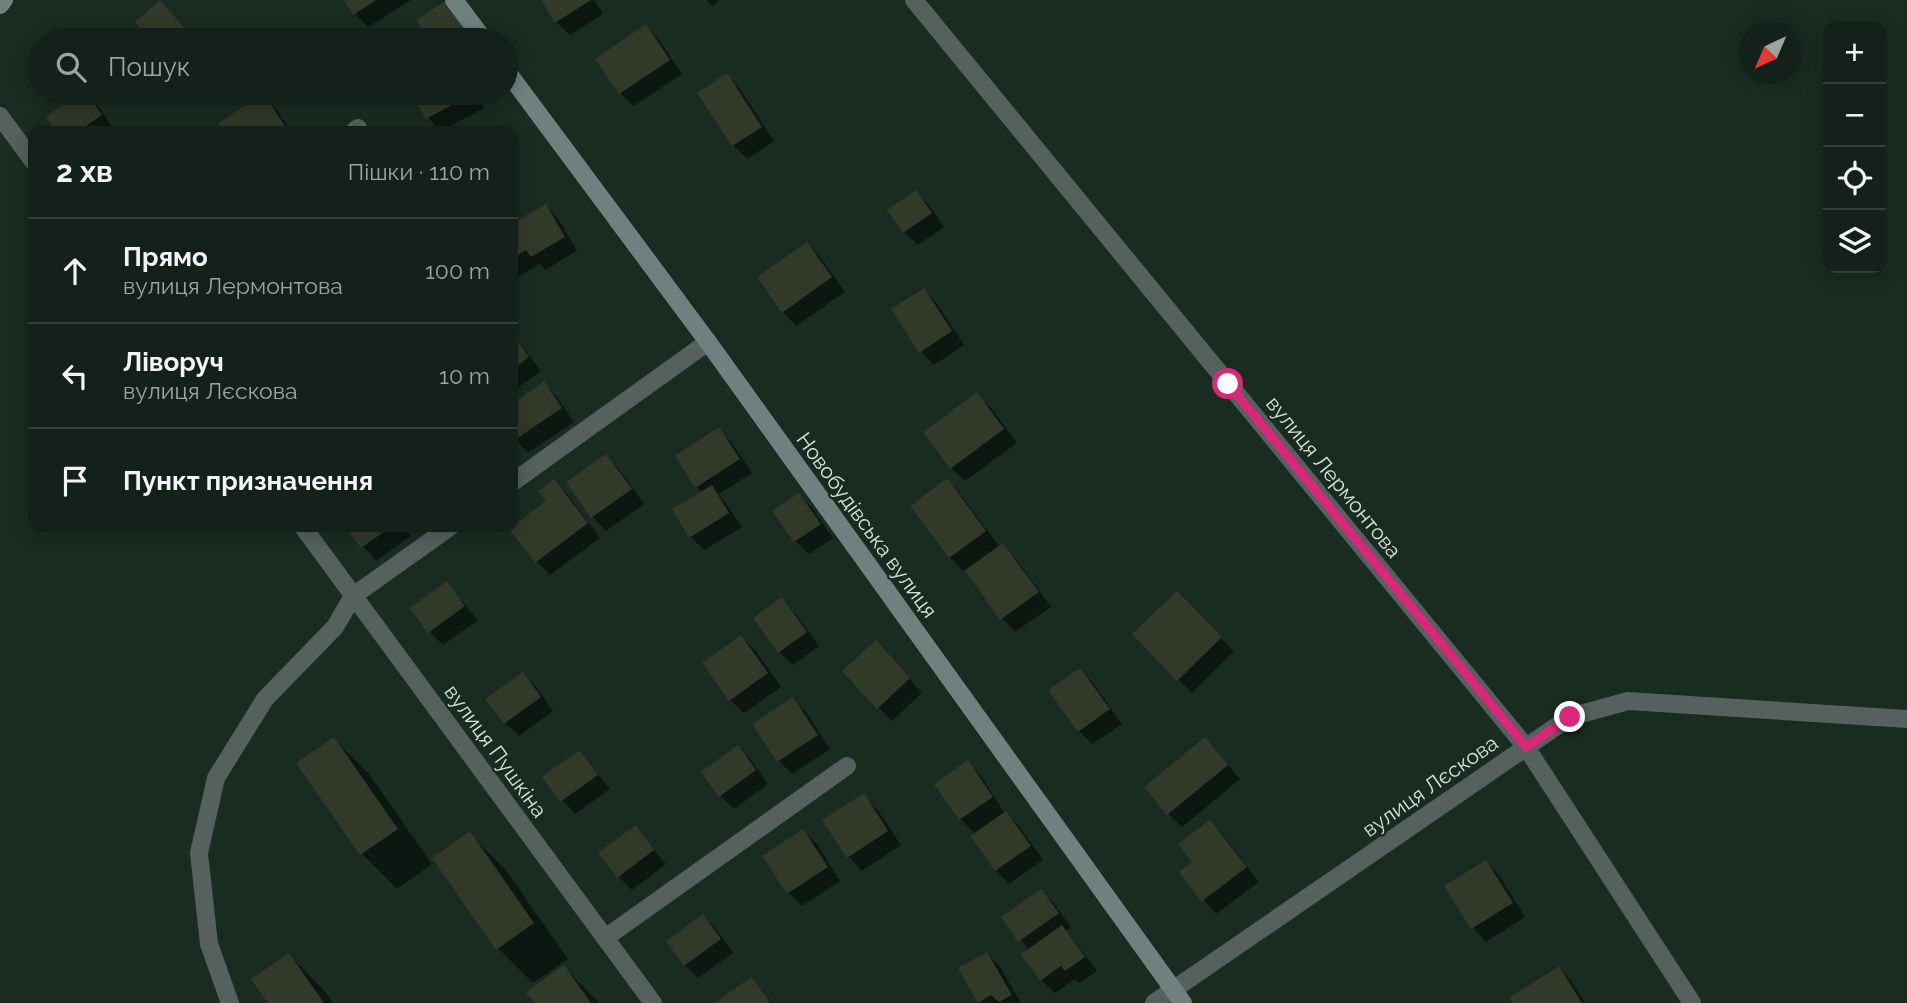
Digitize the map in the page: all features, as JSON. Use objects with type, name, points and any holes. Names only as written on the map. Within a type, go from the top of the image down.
[{"type":"street","points":[[0,5],[4,0]]},
{"type":"street","points":[[454,0],[475,28]]},
{"type":"street","name":"вулиця Лермонтова","points":[[914,0],[1526,747],[1692,1003]]},
{"type":"street","name":"Новобудівська вулиця","points":[[518,85],[708,342],[1178,997]]},
{"type":"street","points":[[0,116],[28,154]]},
{"type":"street","points":[[518,478],[708,342]]},
{"type":"street","name":"вулиця Пушкіна","points":[[307,532],[653,1003]]},
{"type":"street","points":[[230,1003],[209,944],[199,853],[216,778],[265,699],[335,627],[353,596],[443,532]]},
{"type":"street","name":"вулиця Лєскова","points":[[1178,997],[1570,717],[1628,701],[1907,719]]},
{"type":"street","points":[[605,938],[847,766]]},
{"type":"street","points":[[1154,1003],[1178,997]]},
{"type":"building","points":[[160,0],[184,28],[140,28],[135,22]]},
{"type":"building","points":[[344,0],[376,0],[353,15]]},
{"type":"building","points":[[541,0],[591,0],[555,23]]},
{"type":"building","points":[[446,1],[464,28],[422,28],[416,20]]},
{"type":"building","points":[[646,24],[670,60],[619,94],[595,59]]},
{"type":"building","points":[[727,73],[762,127],[732,146],[697,93]]},
{"type":"building","points":[[62,105],[95,105],[102,115],[86,126],[52,126],[46,117]]},
{"type":"building","points":[[246,105],[271,105],[285,126],[219,126],[218,124]]},
{"type":"building","points":[[418,105],[452,105],[426,119]]},
{"type":"building","points":[[916,190],[932,213],[903,233],[887,210]]},
{"type":"building","points":[[546,204],[565,237],[531,257],[526,250],[518,255],[518,220]]},
{"type":"building","points":[[807,242],[832,277],[782,313],[757,277]]},
{"type":"building","points":[[924,288],[952,331],[919,353],[891,309]]},
{"type":"building","points":[[518,341],[529,357],[518,365]]},
{"type":"building","points":[[544,381],[562,408],[518,438],[518,399]]},
{"type":"building","points":[[977,392],[1004,429],[950,469],[923,432]]},
{"type":"building","points":[[719,427],[740,459],[695,488],[675,456]]},
{"type":"building","points":[[606,454],[632,489],[591,518],[566,482]]},
{"type":"building","points":[[947,478],[986,531],[949,558],[910,506]]},
{"type":"building","points":[[554,479],[588,523],[535,563],[511,532],[518,532],[518,522],[546,501],[538,491]]},
{"type":"building","points":[[712,485],[729,513],[689,538],[672,509]]},
{"type":"building","points":[[799,493],[821,524],[794,542],[772,511]]},
{"type":"building","points":[[349,532],[384,532],[361,548]]},
{"type":"building","points":[[1003,543],[1039,592],[1000,620],[965,570]]},
{"type":"building","points":[[447,581],[465,606],[428,633],[410,608]]},
{"type":"building","points":[[1177,591],[1222,637],[1177,681],[1132,634]]},
{"type":"building","points":[[782,597],[807,632],[778,653],[753,618]]},
{"type":"building","points":[[741,635],[768,673],[729,701],[702,663]]},
{"type":"building","points":[[876,640],[910,678],[877,709],[842,671]]},
{"type":"building","points":[[1080,668],[1110,709],[1078,732],[1048,690]]},
{"type":"building","points":[[523,672],[541,697],[504,724],[485,699]]},
{"type":"building","points":[[793,697],[818,735],[777,762],[752,724]]},
{"type":"building","points":[[334,737],[398,829],[360,855],[296,763]]},
{"type":"building","points":[[1205,737],[1228,765],[1167,815],[1144,787]]},
{"type":"building","points":[[738,745],[756,770],[719,797],[701,772]]},
{"type":"building","points":[[579,750],[598,775],[560,802],[542,777]]},
{"type":"building","points":[[968,760],[993,797],[959,820],[934,784]]},
{"type":"building","points":[[864,793],[888,831],[847,858],[822,820]]},
{"type":"building","points":[[1006,811],[1031,846],[995,871],[970,836]]},
{"type":"building","points":[[1210,820],[1247,867],[1201,902],[1179,872],[1192,862],[1178,844]]},
{"type":"building","points":[[636,825],[654,850],[617,878],[598,853]]},
{"type":"building","points":[[803,829],[828,867],[787,894],[762,856]]},
{"type":"building","points":[[470,831],[534,923],[496,950],[432,858]]},
{"type":"building","points":[[1486,860],[1513,903],[1471,929],[1444,886]]},
{"type":"building","points":[[1041,889],[1059,913],[1018,942],[1001,917]]},
{"type":"building","points":[[703,914],[721,939],[684,966],[666,941]]},
{"type":"building","points":[[1062,925],[1085,957],[1065,971],[1061,966],[1040,981],[1021,954]]},
{"type":"building","points":[[987,952],[1012,995],[999,1002],[991,995],[978,1003],[958,968]]},
{"type":"building","points":[[289,953],[324,1003],[268,1003],[251,979]]},
{"type":"building","points":[[564,965],[591,1003],[534,1003],[526,992]]},
{"type":"building","points":[[1559,966],[1582,1003],[1513,1003],[1509,998]]},
{"type":"building","points":[[751,977],[770,1002],[715,1003]]},
{"type":"route","points":[[1228,384],[1526,747],[1570,717]]}]
